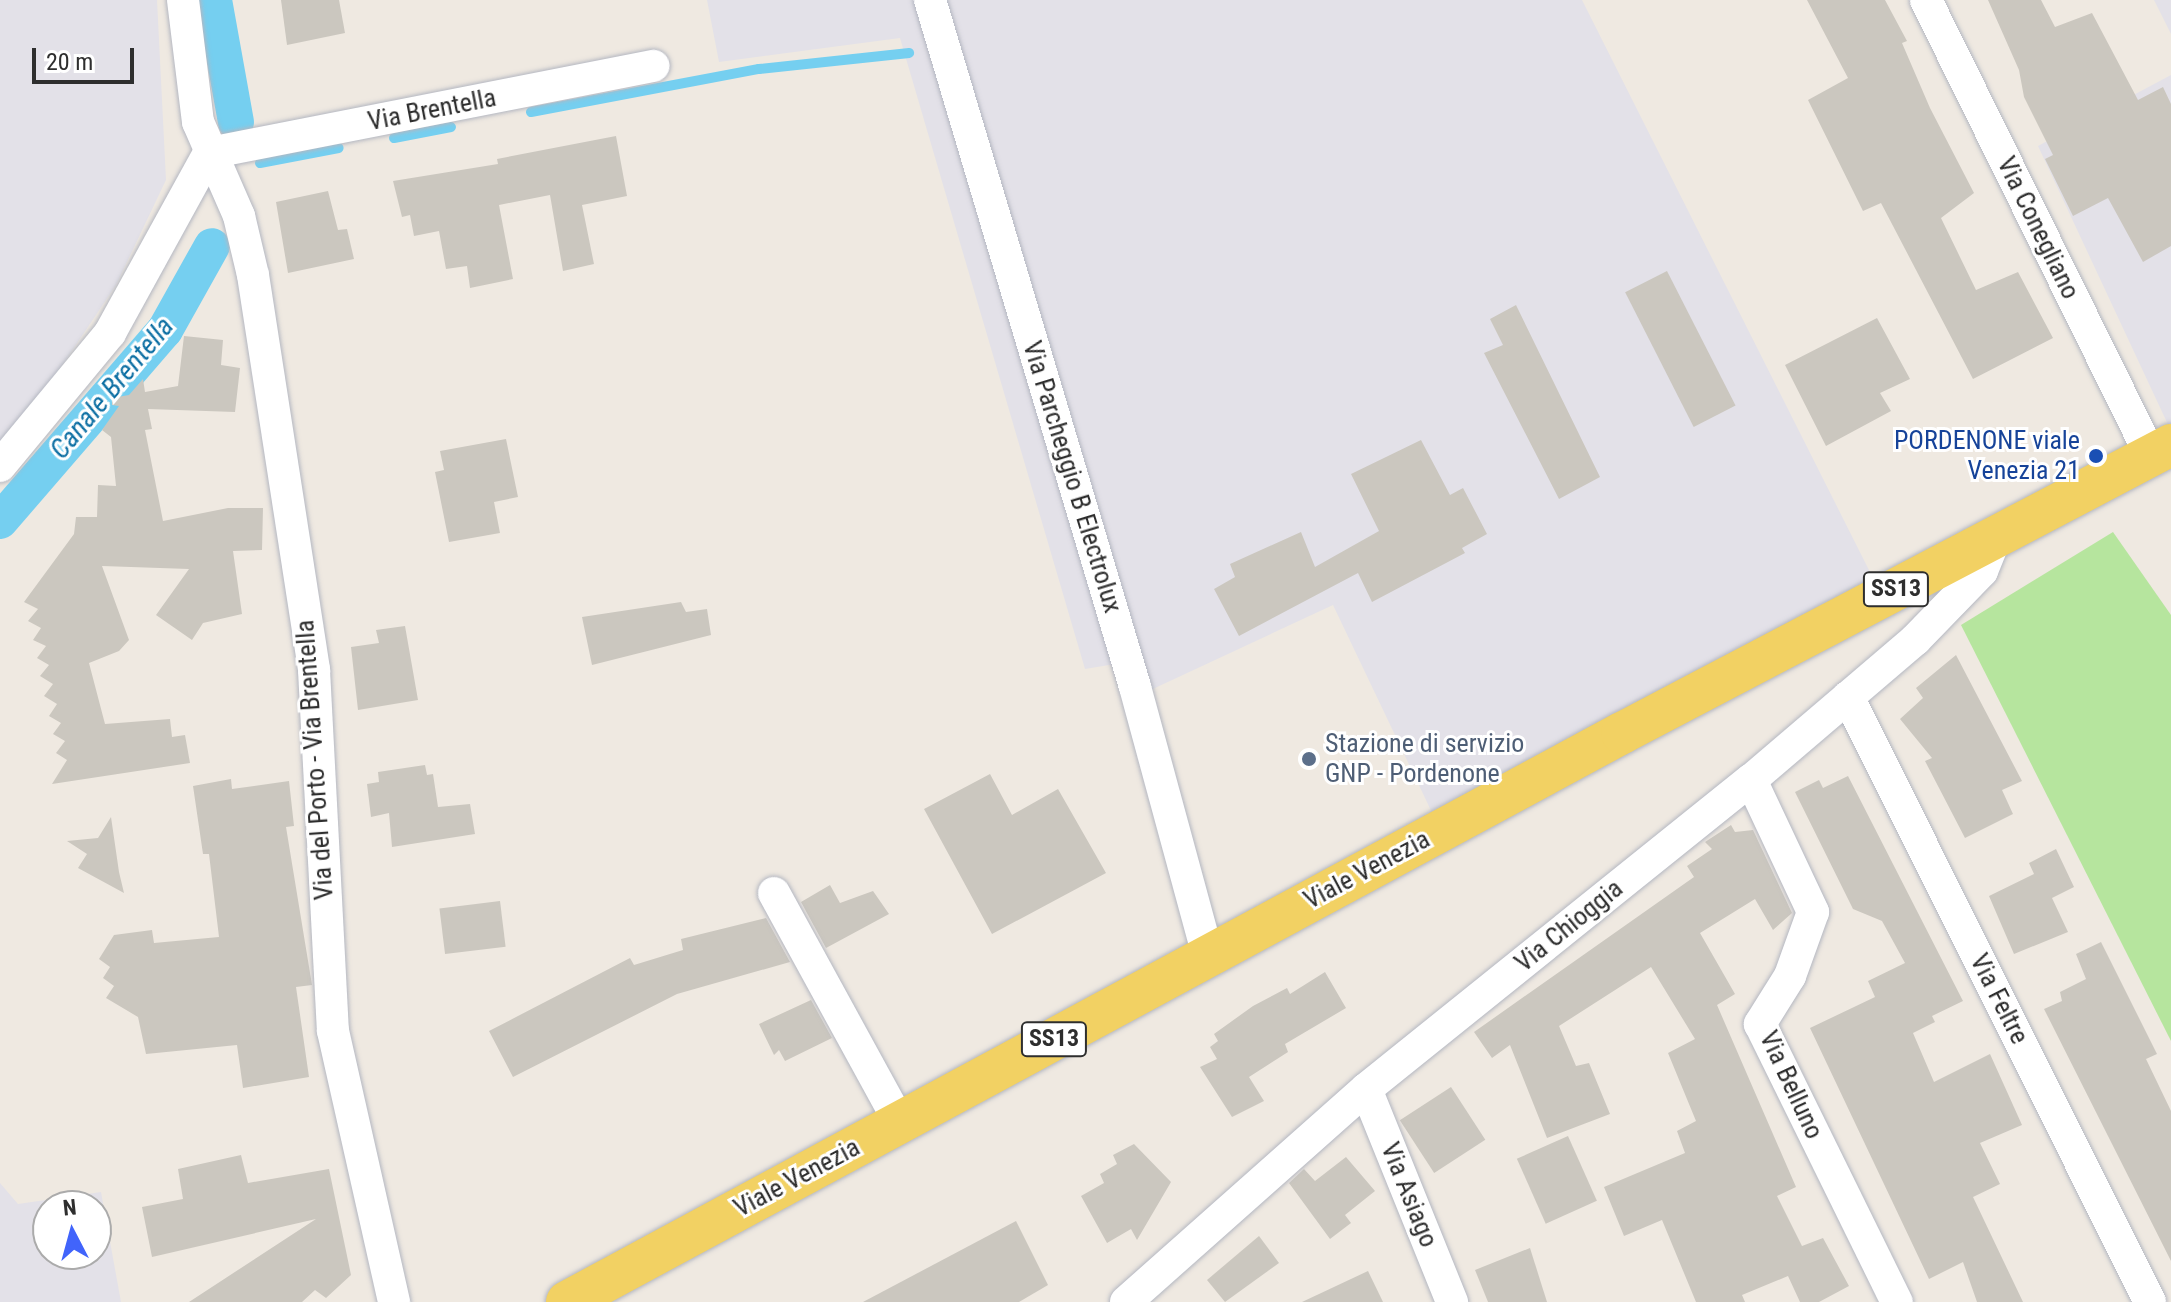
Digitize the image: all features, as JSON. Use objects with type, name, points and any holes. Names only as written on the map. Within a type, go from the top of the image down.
[{"type":"main road","name":"Viale Venezia","points":[[567,1302],[1208,956],[2161,450]]},
{"type":"street","points":[[0,466],[110,333],[209,153],[198,122],[183,0]]},
{"type":"street","name":"Via Parcheggio B Electrolux","points":[[930,0],[1135,687],[1208,956]]},
{"type":"street","name":"Via Conegliano","points":[[1926,0],[2161,450]]},
{"type":"street","name":"Via Brentella","points":[[209,153],[654,66]]},
{"type":"street","name":"Via del Porto - Via Brentella","points":[[209,153],[239,216],[253,275],[314,670],[333,1031],[394,1302]]},
{"type":"street","name":"Via Chioggia","points":[[1126,1302],[1366,1089],[1751,780],[1915,640],[1982,571],[1995,538]]},
{"type":"street","name":"Via Feltre","points":[[1848,697],[2150,1302]]},
{"type":"street","name":"Via Belluno","points":[[1751,780],[1813,912],[1790,976],[1760,1024],[1897,1302]]},
{"type":"street","points":[[774,893],[900,1123]]},
{"type":"street","name":"Via Asiago","points":[[1366,1089],[1452,1302]]},
{"type":"shaded area","points":[[0,0],[157,0],[166,180],[116,285],[43,394],[0,445]]},
{"type":"shaded area","points":[[707,0],[1582,0],[1878,588],[1437,823],[1333,605],[1127,701],[1115,664],[1085,669],[900,38],[719,62]]},
{"type":"shaded area","points":[[2154,0],[2171,0],[2171,34]]},
{"type":"shaded area","points":[[2171,75],[2171,431],[2038,146]]},
{"type":"shaded area","points":[[0,1183],[18,1204],[32,1202],[32,1270],[112,1270],[112,1252],[121,1302],[0,1302]]},
{"type":"green space","points":[[2113,532],[2171,615],[2171,1041],[1961,625]]},
{"type":"building","points":[[281,0],[339,0],[345,33],[287,45]]},
{"type":"building","points":[[1807,0],[1885,0],[1907,41],[1902,43],[1930,108],[1974,193],[1941,218],[1976,290],[2018,272],[2053,338],[1973,379],[1881,203],[1863,211],[1808,100],[1848,78]]},
{"type":"building","points":[[1988,0],[2041,0],[2055,27],[2092,13],[2138,100],[2163,87],[2171,104],[2171,246],[2143,262],[2108,198],[2073,216],[2045,159],[2053,155],[2024,97],[2019,70]]},
{"type":"building","points":[[616,136],[627,196],[582,205],[594,264],[563,271],[550,195],[499,205],[513,279],[470,288],[467,266],[446,269],[439,231],[414,236],[410,215],[402,217],[393,181],[498,164],[497,159]]},
{"type":"building","points":[[328,191],[338,230],[347,229],[354,259],[288,273],[276,202]]},
{"type":"building","points":[[1667,271],[1736,406],[1694,427],[1625,292]]},
{"type":"building","points":[[1516,305],[1600,477],[1559,499],[1484,353],[1503,345],[1490,319]]},
{"type":"building","points":[[1877,318],[1910,379],[1880,393],[1891,411],[1826,446],[1785,365]]},
{"type":"building","points":[[184,336],[223,340],[221,365],[240,368],[235,412],[148,409],[152,429],[145,430],[163,521],[228,508],[263,508],[262,550],[233,551],[242,614],[203,623],[192,640],[156,615],[189,569],[102,566],[129,640],[119,651],[89,663],[105,724],[170,719],[172,737],[185,735],[190,763],[52,784],[67,760],[56,753],[65,741],[53,734],[61,723],[49,716],[57,704],[44,696],[53,684],[40,676],[49,665],[37,658],[46,646],[33,640],[41,628],[28,621],[38,609],[24,602],[74,534],[76,517],[97,517],[98,485],[116,486],[111,437],[102,430],[119,406],[112,405],[112,398],[129,395],[143,379],[145,392],[178,386]]},
{"type":"building","points":[[506,439],[518,497],[494,502],[500,533],[449,542],[435,472],[444,470],[440,451]]},
{"type":"building","points":[[1421,440],[1450,495],[1463,488],[1487,534],[1462,548],[1465,553],[1372,602],[1358,573],[1239,636],[1214,589],[1235,577],[1230,564],[1301,532],[1315,567],[1379,531],[1351,474]]},
{"type":"building","points":[[681,602],[686,612],[707,609],[711,635],[592,665],[582,617]]},
{"type":"building","points":[[405,626],[418,700],[358,710],[351,647],[379,643],[376,630]]},
{"type":"building","points":[[1956,655],[2022,781],[2002,790],[2013,814],[1965,838],[1925,761],[1932,758],[1900,719],[1923,698],[1916,688]]},
{"type":"building","points":[[425,765],[427,775],[433,774],[438,807],[470,804],[475,834],[392,847],[389,813],[371,817],[367,784],[379,782],[378,772]]},
{"type":"building","points":[[990,774],[1012,815],[1058,789],[1106,873],[992,934],[924,809]]},
{"type":"building","points":[[1848,776],[1963,1001],[1932,1016],[1935,1022],[1913,1033],[1934,1082],[1990,1054],[2022,1125],[1980,1143],[2000,1184],[1973,1197],[2023,1302],[1977,1302],[1963,1262],[1929,1279],[1810,1028],[1875,997],[1868,981],[1905,963],[1882,921],[1853,909],[1795,792],[1819,780],[1823,788]]},
{"type":"building","points":[[231,779],[232,789],[289,781],[294,826],[286,827],[312,985],[296,987],[309,1077],[243,1088],[237,1045],[146,1054],[138,1017],[106,998],[114,986],[103,978],[110,967],[99,959],[114,935],[152,930],[154,943],[219,937],[209,854],[203,854],[193,786]]},
{"type":"building","points":[[111,817],[124,893],[78,868],[87,854],[67,841],[98,838]]},
{"type":"building","points":[[1731,825],[1735,832],[1753,830],[1792,913],[1773,930],[1755,899],[1700,933],[1735,994],[1717,1005],[1796,1187],[1777,1196],[1802,1246],[1823,1238],[1849,1286],[1819,1302],[1800,1302],[1788,1276],[1742,1295],[1745,1302],[1696,1302],[1662,1220],[1624,1236],[1604,1187],[1685,1153],[1677,1131],[1696,1121],[1668,1053],[1695,1039],[1651,967],[1559,1026],[1576,1066],[1589,1063],[1610,1114],[1547,1138],[1510,1045],[1492,1058],[1474,1032],[1694,877],[1687,866],[1712,849],[1705,842]]},
{"type":"building","points":[[2056,849],[2074,887],[2052,898],[2068,932],[2014,954],[1989,896],[2034,874],[2029,863]]},
{"type":"building","points":[[830,885],[840,903],[873,891],[889,914],[826,948],[801,902]]},
{"type":"building","points":[[500,901],[506,947],[445,954],[439,908]]},
{"type":"building","points":[[766,918],[790,962],[677,994],[513,1077],[489,1031],[630,958],[634,965],[683,950],[681,939]]},
{"type":"building","points":[[2101,942],[2157,1054],[2146,1059],[2171,1111],[2171,1261],[2044,1009],[2062,1001],[2060,992],[2086,979],[2076,954]]},
{"type":"building","points":[[1325,972],[1346,1008],[1285,1044],[1288,1052],[1249,1077],[1264,1101],[1232,1117],[1200,1067],[1217,1059],[1210,1047],[1218,1041],[1214,1034],[1253,1006],[1287,988],[1290,994]]},
{"type":"building","points":[[811,1000],[832,1038],[785,1061],[779,1050],[774,1055],[759,1024]]},
{"type":"building","points":[[1451,1087],[1485,1140],[1434,1173],[1400,1120]]},
{"type":"building","points":[[1568,1136],[1597,1201],[1546,1224],[1517,1159]]},
{"type":"building","points":[[1134,1144],[1171,1182],[1137,1240],[1131,1229],[1107,1243],[1081,1196],[1104,1183],[1100,1174],[1117,1164],[1113,1155]]},
{"type":"building","points":[[241,1155],[248,1183],[329,1169],[351,1275],[326,1298],[315,1290],[302,1302],[189,1302],[316,1219],[152,1257],[142,1207],[183,1199],[178,1169]]},
{"type":"building","points":[[1346,1157],[1375,1191],[1345,1215],[1351,1223],[1330,1239],[1289,1183],[1304,1169],[1315,1181]]},
{"type":"building","points":[[1016,1221],[1048,1285],[1019,1302],[863,1302]]},
{"type":"building","points":[[1259,1236],[1279,1263],[1225,1302],[1207,1280]]},
{"type":"building","points":[[1530,1248],[1547,1302],[1488,1302],[1475,1270]]},
{"type":"building","points":[[1368,1271],[1383,1302],[1302,1302]]},
{"type":"waterway","name":"Canale Brentella","points":[[214,0],[236,122]]},
{"type":"waterway","points":[[531,112],[759,69],[909,53]]},
{"type":"waterway","points":[[394,138],[451,127]]},
{"type":"waterway","points":[[260,163],[339,148]]},
{"type":"waterway","name":"Canale Brentella","points":[[0,521],[165,330],[212,246]]},
{"type":"place","name":"PORDENONE viale Venezia 21","points":[[2096,456]]},
{"type":"place","name":"Stazione di servizio GNP - Pordenone","points":[[1309,759]]}]
